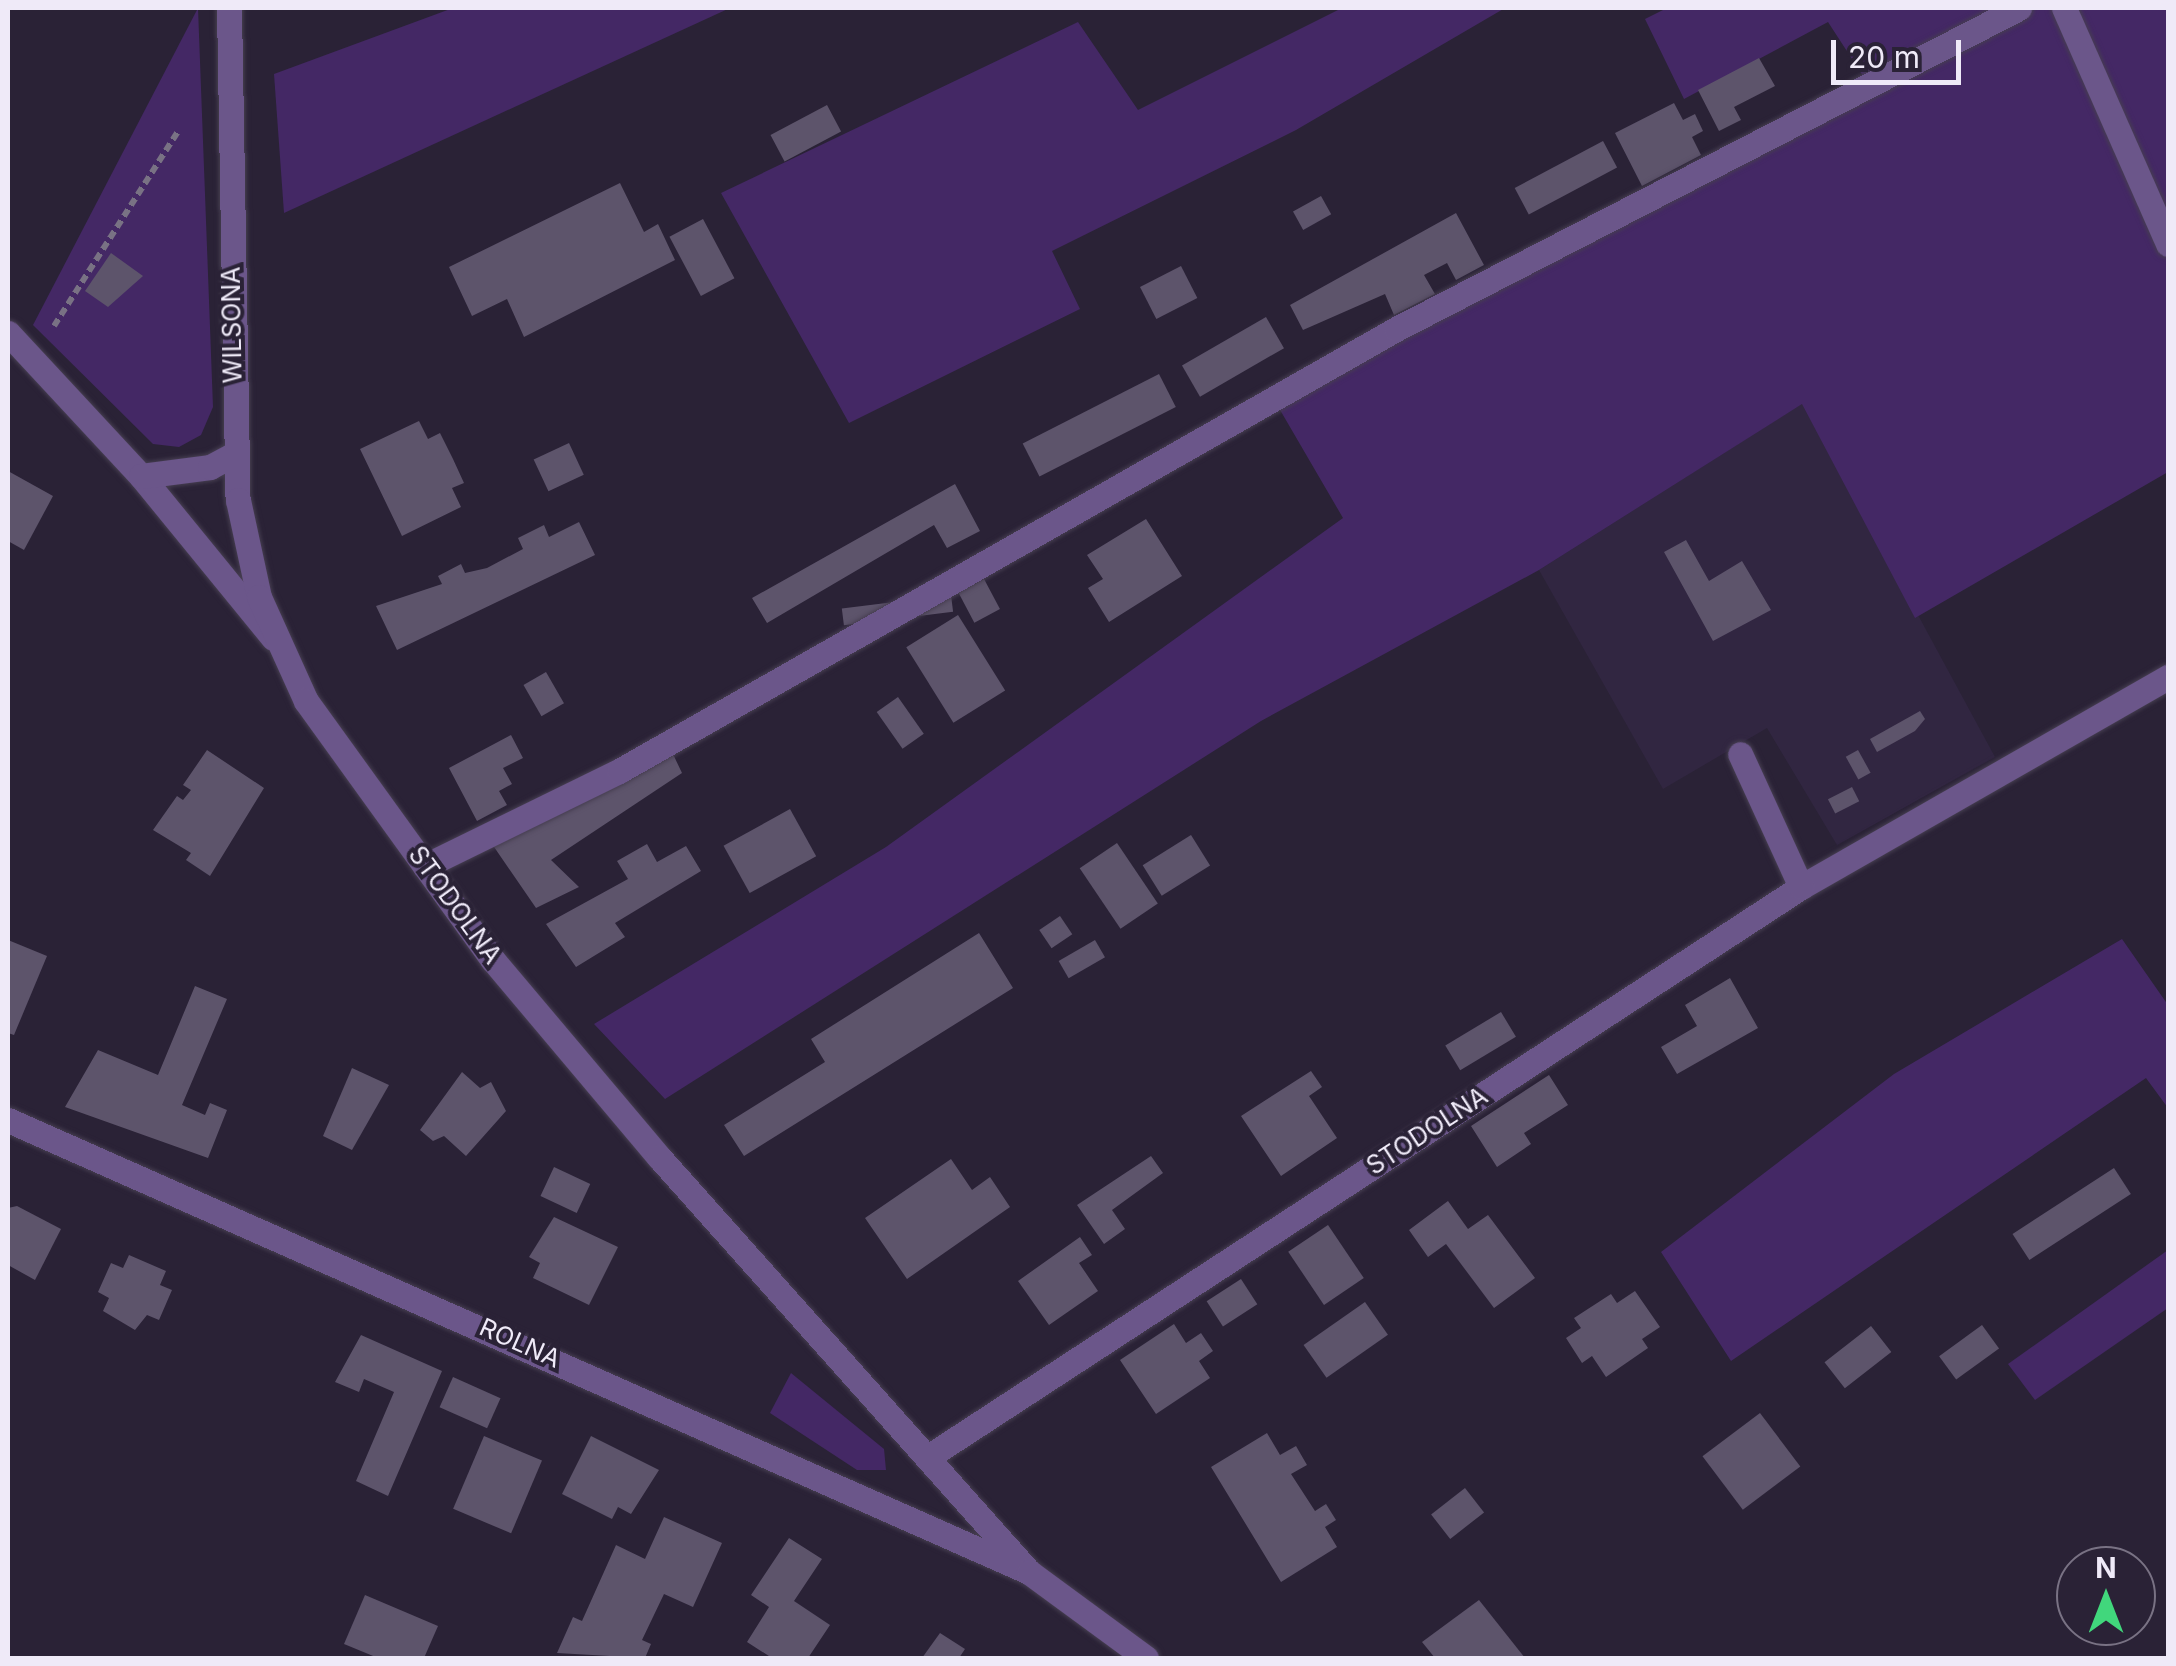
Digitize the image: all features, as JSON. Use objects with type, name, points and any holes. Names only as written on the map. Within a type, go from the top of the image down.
[{"type":"street","name":"WILSONA","points":[[229,8],[234,454],[248,563],[274,638]]},
{"type":"street","points":[[425,866],[619,771],[1396,329],[2019,8]]},
{"type":"street","points":[[2064,8],[2168,244]]},
{"type":"street","name":"STODOLNA","points":[[8,333],[141,476],[274,638],[306,700],[425,866],[658,1156],[931,1455],[1029,1572],[1146,1658]]},
{"type":"street","points":[[141,476],[210,467],[234,454]]},
{"type":"street","name":"STODOLNA","points":[[931,1455],[1801,888],[2168,677]]},
{"type":"street","points":[[1740,754],[1801,888]]},
{"type":"street","name":"ROLNA","points":[[8,1120],[1029,1572]]},
{"type":"path","points":[[54,326],[180,130]]},
{"type":"shaded area","points":[[198,8],[213,407],[201,435],[179,447],[153,444],[33,325]]},
{"type":"shaded area","points":[[453,8],[730,8],[284,213],[274,74]]},
{"type":"shaded area","points":[[1342,8],[1505,8],[1296,130],[1052,251],[1080,309],[849,423],[721,193],[1078,22],[1138,110]]},
{"type":"shaded area","points":[[1667,8],[2002,8],[1865,79],[1828,22],[1684,99],[1645,19]]},
{"type":"shaded area","points":[[2021,8],[2168,8],[2168,472],[1915,618],[1802,404],[1539,570],[1261,721],[665,1099],[594,1024],[886,847],[1343,518],[1276,403]]},
{"type":"shaded area","points":[[1803,403],[1995,757],[1837,845],[1767,728],[1663,789],[1539,570]]},
{"type":"shaded area","points":[[2122,939],[2168,1005],[2168,1108],[2146,1078],[1731,1361],[1661,1252],[1894,1074]]},
{"type":"shaded area","points":[[2168,1250],[2168,1308],[2035,1400],[2008,1364]]},
{"type":"shaded area","points":[[791,1373],[884,1449],[886,1470],[857,1470],[770,1413]]},
{"type":"building","points":[[1759,58],[1775,86],[1734,107],[1741,120],[1719,131],[1698,90]]},
{"type":"building","points":[[1674,103],[1683,120],[1695,114],[1703,131],[1692,137],[1701,155],[1642,186],[1615,133]]},
{"type":"building","points":[[827,105],[841,131],[785,162],[770,135]]},
{"type":"building","points":[[1603,141],[1617,167],[1529,214],[1515,188]]},
{"type":"building","points":[[620,183],[644,232],[658,224],[675,260],[524,337],[507,299],[472,316],[449,267]]},
{"type":"building","points":[[1321,196],[1331,214],[1303,230],[1293,212]]},
{"type":"building","points":[[1456,213],[1484,265],[1456,280],[1447,263],[1424,275],[1435,294],[1394,315],[1385,294],[1303,330],[1290,305]]},
{"type":"building","points":[[703,219],[734,278],[701,296],[669,237]]},
{"type":"building","points":[[111,253],[143,276],[108,307],[85,291]]},
{"type":"building","points":[[1181,266],[1197,298],[1156,319],[1140,287]]},
{"type":"building","points":[[1266,317],[1284,348],[1200,397],[1182,366]]},
{"type":"building","points":[[1159,374],[1176,407],[1039,476],[1023,443]]},
{"type":"building","points":[[419,421],[428,439],[440,433],[453,459],[464,483],[452,488],[461,507],[402,536],[360,449]]},
{"type":"building","points":[[569,443],[584,475],[548,491],[534,459]]},
{"type":"building","points":[[8,471],[53,496],[24,550],[8,541]]},
{"type":"building","points":[[955,484],[980,531],[947,548],[934,525],[767,623],[752,598]]},
{"type":"building","points":[[1146,519],[1182,576],[1109,622],[1088,588],[1103,579],[1087,555]]},
{"type":"building","points":[[579,522],[595,555],[397,650],[376,606],[442,584],[438,576],[461,564],[465,573],[487,568],[523,549],[518,538],[544,525],[549,537]]},
{"type":"building","points":[[1686,540],[1709,581],[1742,561],[1771,610],[1713,641],[1664,552]]},
{"type":"building","points":[[984,579],[1000,609],[974,623],[958,593]]},
{"type":"building","points":[[951,595],[953,612],[844,625],[842,608]]},
{"type":"building","points":[[958,615],[1005,690],[953,723],[906,647]]},
{"type":"building","points":[[546,672],[564,703],[541,716],[523,685]]},
{"type":"building","points":[[898,697],[924,734],[903,749],[877,712]]},
{"type":"building","points":[[1920,711],[1925,719],[1915,731],[1877,752],[1870,739]]},
{"type":"building","points":[[511,735],[523,758],[503,768],[512,784],[499,791],[507,805],[477,821],[449,768]]},
{"type":"building","points":[[207,750],[264,788],[210,876],[186,860],[191,853],[153,830],[177,796],[183,800],[191,790],[183,785]]},
{"type":"building","points":[[1858,750],[1871,773],[1858,780],[1846,757]]},
{"type":"building","points":[[672,752],[682,773],[551,860],[579,887],[536,908],[492,844]]},
{"type":"building","points":[[1852,787],[1859,801],[1835,814],[1828,799]]},
{"type":"building","points":[[790,809],[816,856],[750,893],[724,846]]},
{"type":"building","points":[[1191,835],[1210,866],[1162,896],[1143,865]]},
{"type":"building","points":[[1117,843],[1158,904],[1121,929],[1080,868]]},
{"type":"building","points":[[647,844],[657,862],[686,846],[701,871],[615,923],[625,937],[576,967],[546,924],[628,879],[617,861]]},
{"type":"building","points":[[1060,916],[1072,934],[1052,948],[1039,930]]},
{"type":"building","points":[[979,933],[1013,988],[744,1156],[724,1125],[825,1062],[811,1039]]},
{"type":"building","points":[[8,940],[47,956],[14,1035],[8,1033]]},
{"type":"building","points":[[1095,940],[1105,957],[1069,978],[1059,961]]},
{"type":"building","points":[[1730,978],[1758,1028],[1677,1074],[1661,1047],[1697,1026],[1685,1005]]},
{"type":"building","points":[[195,986],[227,999],[182,1105],[205,1115],[210,1103],[227,1110],[208,1158],[65,1107],[98,1050],[158,1075]]},
{"type":"building","points":[[1501,1012],[1516,1037],[1460,1070],[1445,1045]]},
{"type":"building","points":[[352,1068],[389,1085],[352,1150],[323,1136]]},
{"type":"building","points":[[1311,1071],[1322,1087],[1309,1096],[1337,1138],[1281,1176],[1241,1116]]},
{"type":"building","points":[[462,1072],[480,1088],[491,1082],[506,1111],[466,1156],[444,1136],[433,1141],[420,1130]]},
{"type":"building","points":[[1549,1075],[1568,1105],[1524,1133],[1531,1144],[1497,1167],[1471,1126]]},
{"type":"building","points":[[1151,1156],[1163,1173],[1112,1210],[1125,1229],[1104,1244],[1077,1205]]},
{"type":"building","points":[[951,1159],[972,1190],[990,1177],[1010,1207],[907,1279],[865,1218]]},
{"type":"building","points":[[554,1167],[590,1184],[577,1213],[540,1196]]},
{"type":"building","points":[[2114,1168],[2131,1194],[2029,1260],[2013,1234]]},
{"type":"building","points":[[1448,1201],[1468,1229],[1488,1215],[1535,1278],[1494,1308],[1446,1244],[1428,1257],[1409,1230]]},
{"type":"building","points":[[17,1206],[61,1229],[35,1280],[8,1265],[8,1208]]},
{"type":"building","points":[[554,1217],[618,1247],[589,1305],[533,1278],[540,1263],[529,1257]]},
{"type":"building","points":[[1328,1225],[1364,1278],[1324,1305],[1288,1252]]},
{"type":"building","points":[[1080,1237],[1092,1255],[1079,1263],[1098,1291],[1049,1325],[1018,1281]]},
{"type":"building","points":[[129,1255],[166,1271],[160,1285],[172,1290],[159,1320],[147,1315],[135,1330],[103,1311],[109,1298],[98,1292],[111,1263],[123,1268]]},
{"type":"building","points":[[1241,1279],[1257,1304],[1223,1326],[1207,1301]]},
{"type":"building","points":[[1635,1291],[1660,1327],[1642,1339],[1648,1348],[1606,1377],[1592,1356],[1582,1363],[1566,1338],[1581,1328],[1574,1318],[1611,1294],[1617,1303]]},
{"type":"building","points":[[1365,1302],[1388,1335],[1327,1378],[1304,1345]]},
{"type":"building","points":[[1174,1324],[1186,1343],[1201,1333],[1213,1351],[1199,1361],[1210,1378],[1156,1414],[1120,1360]]},
{"type":"building","points":[[1982,1325],[1999,1348],[1956,1380],[1939,1356]]},
{"type":"building","points":[[1871,1326],[1891,1352],[1845,1388],[1825,1362]]},
{"type":"building","points":[[361,1335],[442,1371],[388,1496],[356,1481],[394,1392],[364,1379],[359,1392],[335,1382]]},
{"type":"building","points":[[453,1377],[501,1398],[487,1428],[440,1407]]},
{"type":"building","points":[[1760,1413],[1800,1467],[1743,1510],[1702,1456]]},
{"type":"building","points":[[1267,1433],[1280,1455],[1296,1446],[1307,1465],[1291,1474],[1315,1511],[1326,1504],[1336,1520],[1325,1527],[1337,1547],[1281,1582],[1211,1467]]},
{"type":"building","points":[[484,1436],[542,1461],[511,1533],[453,1509]]},
{"type":"building","points":[[591,1436],[659,1470],[631,1514],[618,1507],[612,1519],[562,1494]]},
{"type":"building","points":[[1465,1488],[1484,1512],[1450,1539],[1431,1514]]},
{"type":"building","points":[[664,1517],[722,1543],[693,1607],[664,1594],[642,1640],[651,1644],[645,1658],[557,1653],[573,1617],[582,1621],[616,1545],[645,1559]]},
{"type":"building","points":[[789,1538],[822,1559],[794,1601],[830,1625],[808,1658],[772,1658],[747,1642],[769,1607],[751,1595]]},
{"type":"building","points":[[365,1595],[438,1626],[424,1658],[378,1658],[344,1644]]},
{"type":"building","points":[[1479,1600],[1525,1658],[1435,1658],[1422,1642]]},
{"type":"building","points":[[940,1633],[965,1649],[959,1658],[922,1658]]}]
